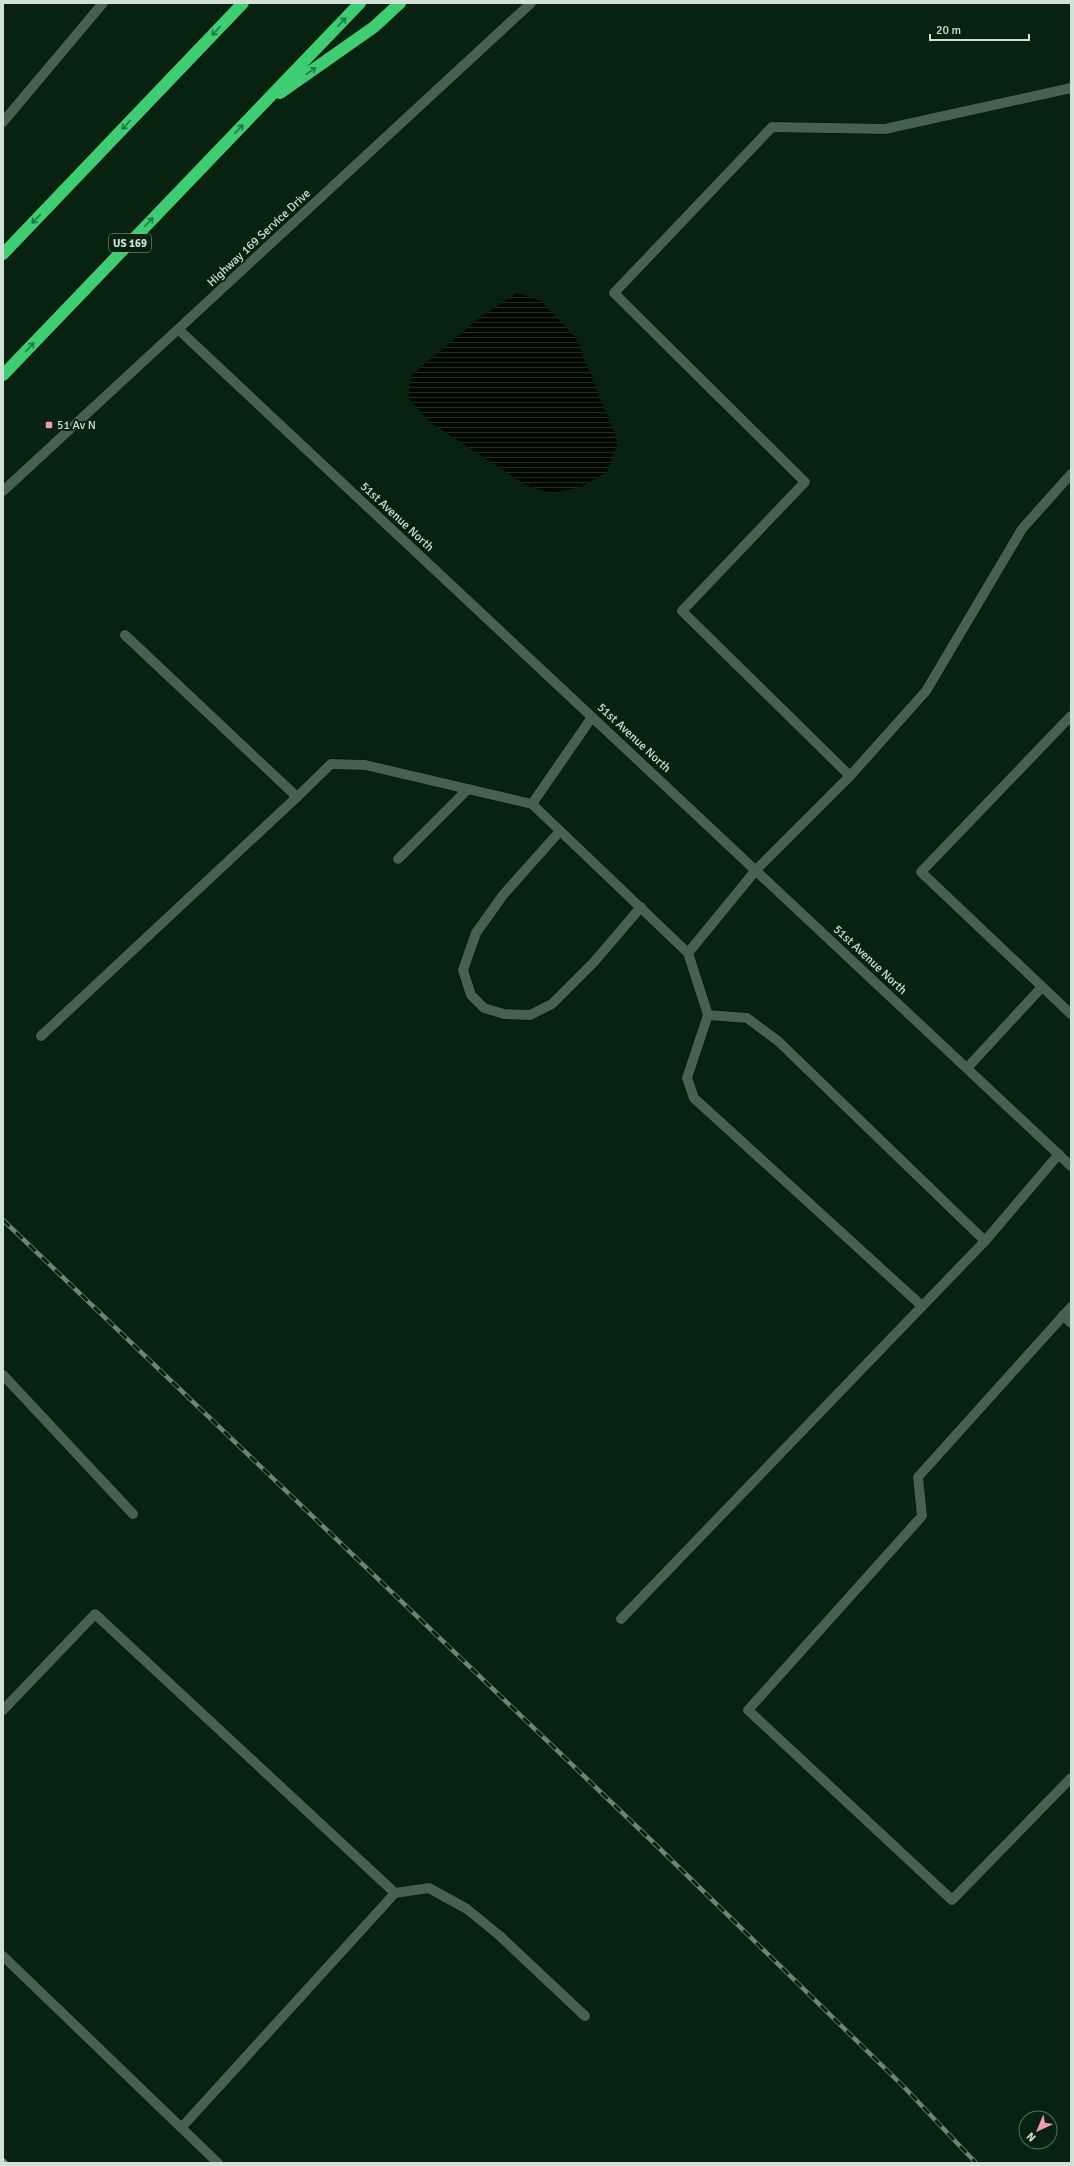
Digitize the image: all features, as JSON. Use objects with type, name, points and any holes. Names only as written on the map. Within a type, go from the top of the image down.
[{"type":"highway","points":[[3,254],[243,3]]},
{"type":"highway","name":"US 169","points":[[3,375],[360,3]]},
{"type":"highway","points":[[256,110],[374,27],[400,3]]},
{"type":"street","points":[[3,122],[103,3]]},
{"type":"street","name":"Highway 169 Service Drive","points":[[3,492],[531,3]]},
{"type":"street","points":[[850,776],[682,611],[805,482],[614,293],[772,127],[885,129],[1071,88]]},
{"type":"street","name":"51st Avenue North","points":[[179,330],[1071,1166]]},
{"type":"street","points":[[688,953],[756,870],[850,776],[926,691],[1022,529],[1071,474]]},
{"type":"street","points":[[125,635],[297,797]]},
{"type":"street","points":[[1071,716],[921,872],[1071,1014]]},
{"type":"street","points":[[532,804],[592,717]]},
{"type":"street","points":[[41,1036],[331,764],[365,765],[532,804],[688,953],[708,1015],[687,1078],[694,1098],[922,1306]]},
{"type":"street","points":[[398,859],[468,789]]},
{"type":"street","points":[[560,831],[503,896],[476,933],[464,970],[471,995],[484,1008],[504,1014],[530,1015],[552,1004],[594,962],[640,907]]},
{"type":"street","points":[[967,1068],[1042,987]]},
{"type":"street","points":[[708,1015],[747,1018],[778,1040],[985,1241]]},
{"type":"street","points":[[621,1619],[985,1241],[1059,1154]]},
{"type":"street","points":[[1071,1307],[918,1477],[922,1516],[748,1710],[952,1900],[1071,1778]]},
{"type":"street","points":[[1063,1315],[1071,1323]]},
{"type":"street","points":[[3,1375],[133,1514]]},
{"type":"street","points":[[3,1710],[95,1614],[395,1893]]},
{"type":"street","points":[[182,2127],[395,1893],[429,1888],[467,1909],[500,1936],[585,2016]]},
{"type":"street","points":[[3,1956],[218,2163]]},
{"type":"shaded area","points":[[517,293],[541,301],[576,338],[618,442],[607,472],[581,487],[551,493],[526,485],[431,423],[408,398],[412,375],[480,317]]},
{"type":"building","points":[[3,2157],[9,2163],[3,2163]]},
{"type":"railway","points":[[3,1220],[657,1846],[903,2086],[976,2163]]},
{"type":"place","name":"51 Av N","points":[[49,425]]}]
